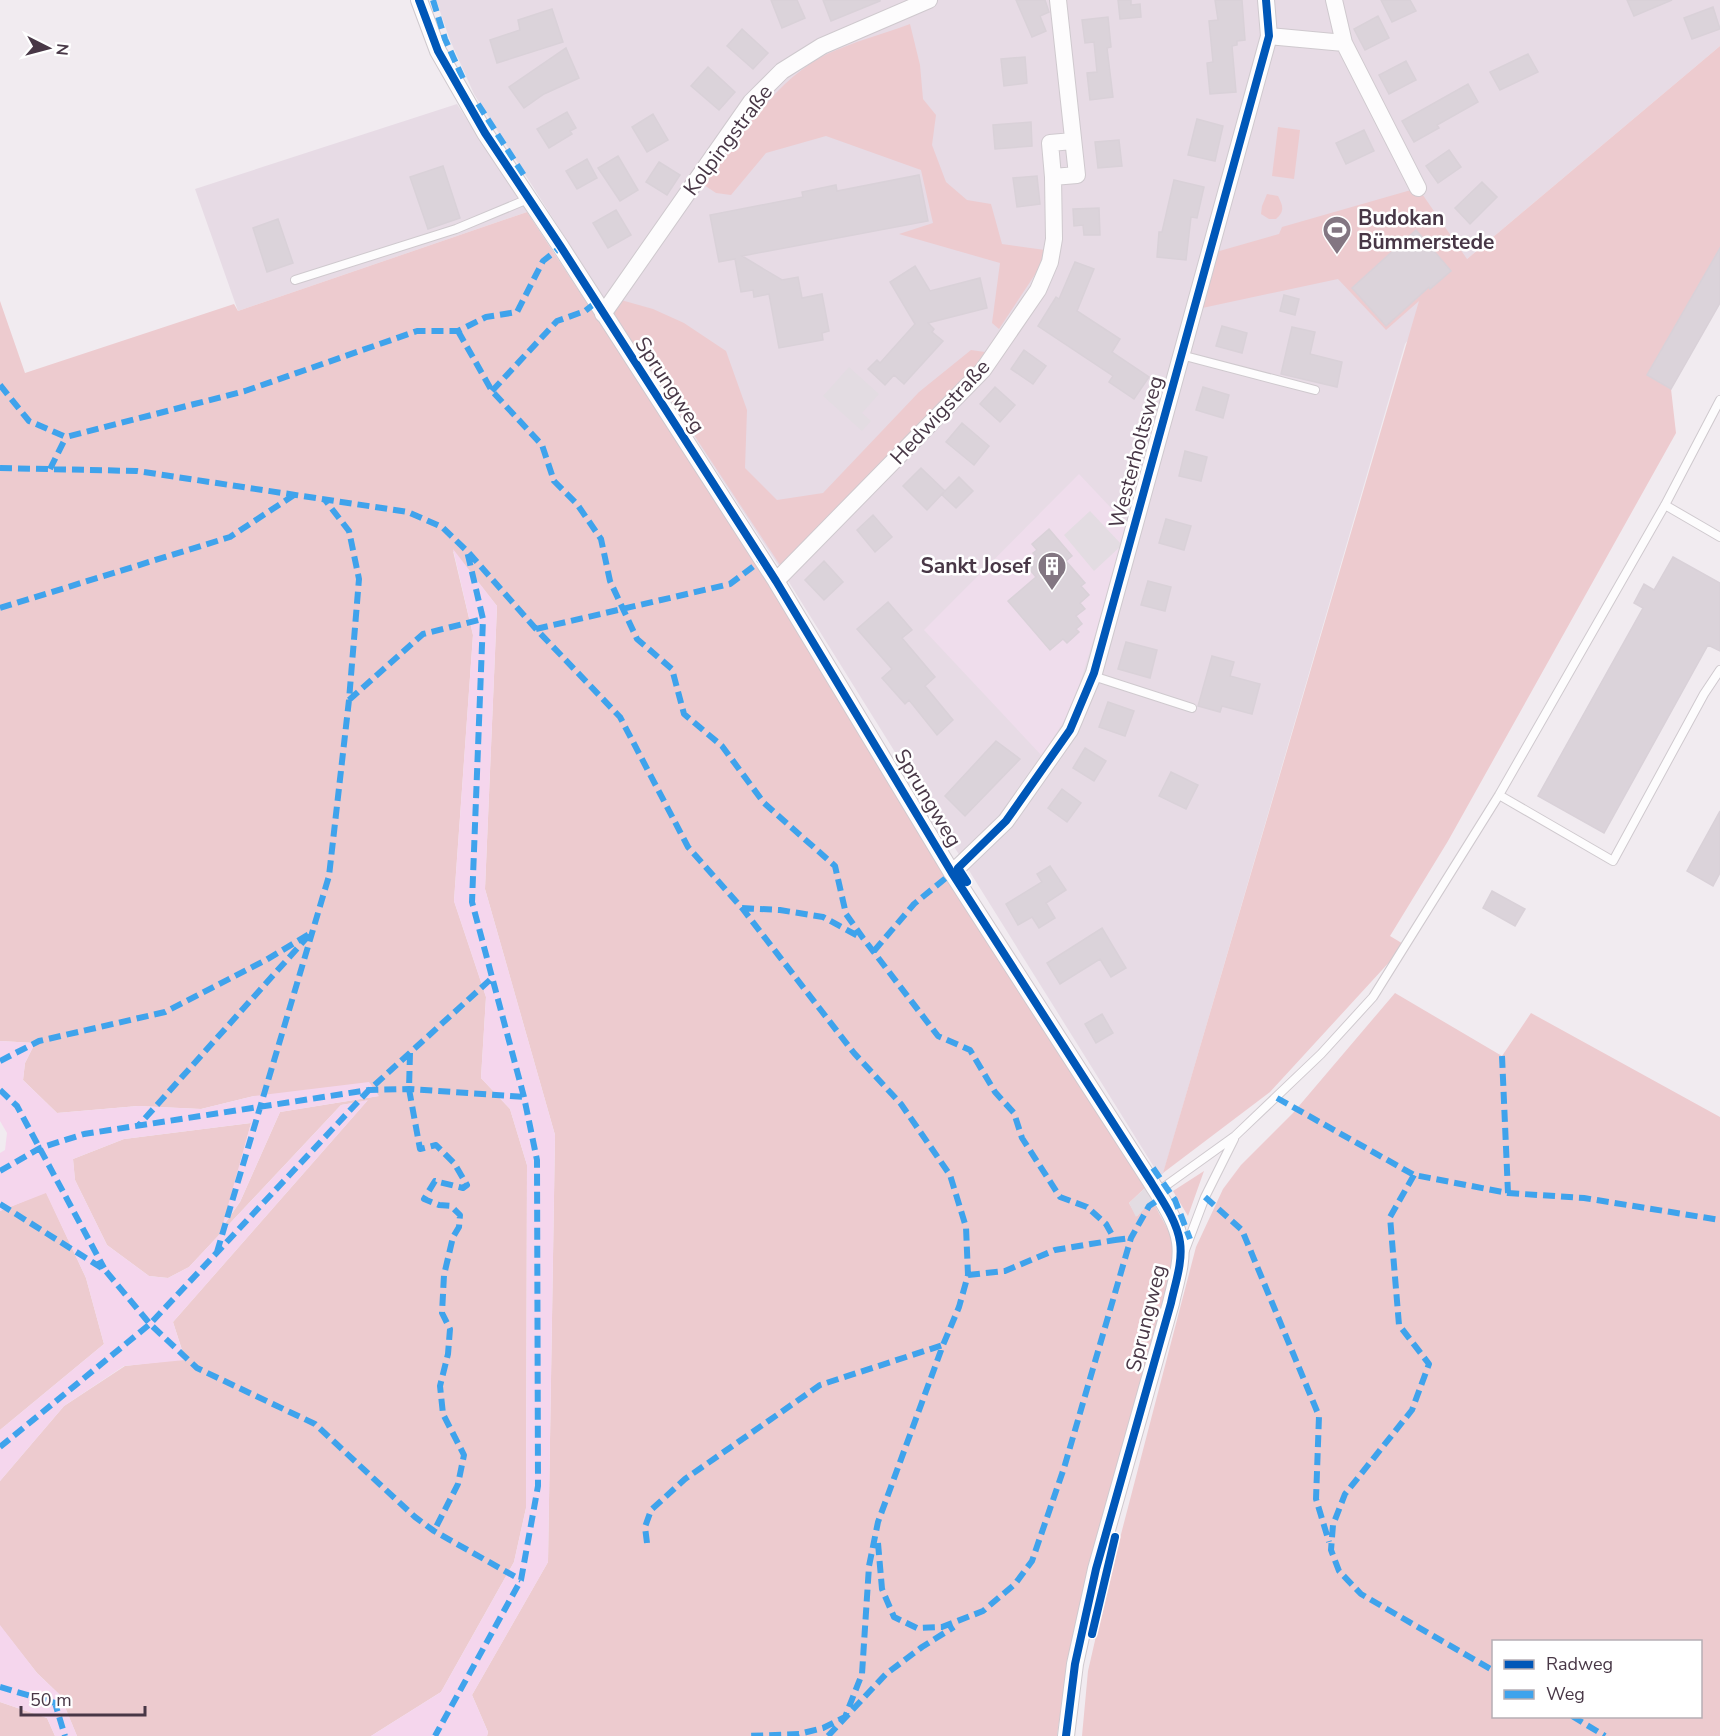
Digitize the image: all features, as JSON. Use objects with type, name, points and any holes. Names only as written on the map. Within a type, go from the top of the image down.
[{"type":"street","name":"Sprungweg","points":[[419,0],[438,51],[454,82],[776,581],[952,873],[1157,1192],[1174,1223],[1180,1242],[1180,1263],[1168,1314],[1096,1569],[1075,1664],[1066,1736]]},
{"type":"street","name":"Kolpingstraße","points":[[603,314],[751,102],[782,71],[822,46],[929,0]]},
{"type":"street","points":[[1053,177],[1077,175],[1058,0]]},
{"type":"street","name":"Westerholtsweg","points":[[952,873],[1006,821],[1070,730],[1093,676],[1269,36],[1266,0]]},
{"type":"street","points":[[1334,0],[1344,43],[1418,188]]},
{"type":"street","points":[[1269,36],[1344,43]]},
{"type":"street","name":"Hedwigstraße","points":[[776,581],[983,370],[1038,290],[1050,262],[1054,239],[1050,143],[1073,141]]},
{"type":"lane","points":[[295,280],[456,229],[528,199]]},
{"type":"lane","points":[[1181,355],[1315,390]]},
{"type":"lane","points":[[1157,1192],[1235,1136],[1321,1054],[1372,997],[1499,795],[1665,505],[1720,400]]},
{"type":"lane","points":[[1665,505],[1720,537]]},
{"type":"lane","points":[[1499,795],[1613,861],[1704,694],[1720,670]]},
{"type":"lane","points":[[1093,676],[1192,708]]},
{"type":"lane","points":[[1180,1263],[1205,1197],[1235,1136]]},
{"type":"shaded area","points":[[436,0],[1720,0],[1720,46],[1467,259],[1405,344],[1163,1174],[1159,1175],[782,571],[606,302],[474,94],[450,40]]},
{"type":"shaded area","points":[[910,24],[920,65],[923,99],[936,115],[932,145],[946,182],[967,200],[991,204],[1002,244],[1045,250],[1038,270],[999,329],[992,323],[1000,263],[899,234],[933,223],[921,170],[826,136],[766,153],[731,195],[716,193],[704,185],[759,112],[774,95],[808,65],[827,54]]},
{"type":"shaded area","points":[[1720,46],[1720,265],[1713,261],[1647,375],[1671,389],[1676,433],[1448,841],[1390,936],[1405,945],[1270,1092],[1163,1173],[1419,301],[1386,330],[1338,279],[1193,310],[1209,254],[1279,234],[1282,227],[1418,188],[1467,259]]},
{"type":"shaded area","points":[[457,104],[527,212],[238,311],[195,189]]},
{"type":"shaded area","points":[[1278,127],[1300,130],[1294,179],[1272,176]]},
{"type":"shaded area","points":[[1267,194],[1278,196],[1281,203],[1282,211],[1276,219],[1269,219],[1261,214]]},
{"type":"shaded area","points":[[527,212],[777,592],[944,875],[1145,1188],[1129,1203],[1137,1216],[1152,1200],[1175,1243],[1163,1312],[1068,1658],[1057,1736],[487,1736],[488,1732],[472,1695],[548,1562],[555,1135],[485,889],[497,606],[453,551],[473,635],[454,901],[486,997],[481,1078],[510,1109],[527,1165],[526,1508],[514,1562],[441,1692],[371,1736],[77,1736],[60,1695],[37,1673],[0,1626],[0,1481],[64,1406],[125,1366],[185,1359],[173,1322],[367,1101],[341,1105],[189,1267],[168,1278],[149,1276],[107,1245],[75,1180],[73,1159],[124,1139],[251,1123],[224,1225],[240,1202],[280,1112],[379,1096],[254,1096],[201,1109],[138,1106],[57,1113],[23,1080],[25,1063],[35,1043],[0,1041],[0,301],[25,373],[234,304],[238,311]]},
{"type":"shaded area","points":[[621,300],[653,309],[684,323],[726,351],[747,410],[745,468],[777,500],[823,493],[919,392],[971,350],[985,352],[967,378],[782,568],[612,311]]},
{"type":"shaded area","points":[[849,367],[879,394],[862,413],[871,421],[862,431],[823,396]]},
{"type":"shaded area","points":[[1079,474],[1129,527],[1072,708],[1042,756],[924,630]]},
{"type":"shaded area","points":[[1090,511],[1122,545],[1094,571],[1064,535]]},
{"type":"shaded area","points":[[1395,993],[1502,1056],[1531,1013],[1720,1117],[1720,1736],[1082,1736],[1088,1671],[1108,1584],[1196,1247],[1223,1189],[1241,1165],[1293,1113]]},
{"type":"shaded area","points":[[1204,1171],[1188,1216],[1173,1191]]},
{"type":"shaded area","points":[[1145,1188],[1152,1200],[1136,1217],[1129,1203]]},
{"type":"shaded area","points":[[46,1192],[86,1278],[104,1344],[0,1430],[0,1211]]},
{"type":"shaded area","points":[[0,1702],[47,1718],[55,1736],[0,1736]]},
{"type":"sand","points":[[453,549],[497,606],[485,889],[555,1135],[548,1562],[472,1695],[488,1732],[487,1736],[371,1736],[441,1692],[514,1562],[526,1508],[527,1165],[510,1109],[481,1078],[486,997],[454,901],[473,635]]},
{"type":"sand","points":[[0,1041],[35,1043],[25,1063],[23,1080],[57,1113],[138,1106],[201,1109],[254,1096],[369,1082],[379,1096],[280,1112],[240,1202],[222,1227],[251,1123],[124,1139],[73,1159],[75,1180],[107,1245],[149,1276],[168,1278],[189,1267],[341,1105],[368,1100],[173,1322],[185,1360],[124,1366],[64,1406],[0,1481],[0,1430],[104,1344],[86,1278],[46,1193],[0,1211],[0,1153],[5,1150],[7,1133],[0,1121]]},
{"type":"sand","points":[[0,1625],[37,1673],[60,1695],[77,1736],[55,1736],[47,1718],[0,1702]]},
{"type":"building","points":[[771,0],[797,0],[805,18],[782,28]]},
{"type":"building","points":[[823,0],[880,0],[880,1],[831,21]]},
{"type":"building","points":[[1016,0],[1045,0],[1049,12],[1040,16],[1046,31],[1032,37]]},
{"type":"building","points":[[1118,0],[1131,0],[1131,5],[1140,4],[1141,17],[1120,19]]},
{"type":"building","points":[[1215,0],[1242,0],[1245,40],[1237,41],[1237,45],[1232,46],[1236,92],[1210,94],[1207,63],[1213,62],[1209,21],[1218,20]]},
{"type":"building","points":[[1381,0],[1410,0],[1416,11],[1392,22]]},
{"type":"building","points":[[1627,0],[1672,0],[1634,16]]},
{"type":"building","points":[[1713,7],[1720,29],[1692,39],[1684,18]]},
{"type":"building","points":[[552,9],[563,42],[497,63],[490,40],[520,30],[518,20]]},
{"type":"building","points":[[1378,16],[1389,38],[1365,50],[1354,29]]},
{"type":"building","points":[[1108,17],[1111,47],[1107,48],[1113,97],[1090,100],[1087,73],[1097,72],[1094,42],[1085,43],[1082,20]]},
{"type":"building","points":[[742,29],[768,53],[753,69],[727,46]]},
{"type":"building","points":[[566,48],[579,78],[544,94],[524,108],[509,87]]},
{"type":"building","points":[[1528,54],[1538,72],[1500,90],[1490,72]]},
{"type":"building","points":[[1025,57],[1027,83],[1004,86],[1001,59]]},
{"type":"building","points":[[1406,61],[1416,80],[1389,94],[1379,75]]},
{"type":"building","points":[[708,67],[735,92],[719,110],[691,86]]},
{"type":"building","points":[[1468,84],[1478,102],[1437,125],[1439,128],[1414,142],[1402,121]]},
{"type":"building","points":[[567,112],[576,128],[570,131],[572,134],[549,148],[537,129]]},
{"type":"building","points":[[653,114],[668,140],[647,152],[632,127]]},
{"type":"building","points":[[1197,119],[1223,126],[1215,161],[1188,155]]},
{"type":"building","points":[[1031,122],[1032,146],[995,149],[993,125]]},
{"type":"building","points":[[1364,130],[1374,151],[1346,164],[1336,143]]},
{"type":"building","points":[[1119,140],[1122,166],[1098,168],[1095,142]]},
{"type":"building","points":[[1449,150],[1461,167],[1438,183],[1426,166]]},
{"type":"building","points":[[618,156],[638,190],[620,201],[598,168]]},
{"type":"building","points":[[587,159],[597,178],[577,189],[566,171]]},
{"type":"building","points":[[659,162],[680,175],[667,195],[646,182]]},
{"type":"building","points":[[443,166],[460,218],[428,229],[410,177]]},
{"type":"building","points":[[919,175],[928,221],[742,256],[782,280],[798,277],[802,298],[822,294],[829,331],[822,333],[823,340],[779,348],[769,294],[754,297],[753,290],[741,292],[735,259],[719,262],[710,215],[803,197],[802,192],[836,185],[837,191]]},
{"type":"building","points":[[1037,176],[1040,204],[1017,207],[1013,178]]},
{"type":"building","points":[[1174,180],[1204,187],[1197,218],[1191,217],[1186,260],[1157,257],[1159,232],[1162,232]]},
{"type":"building","points":[[1482,182],[1497,197],[1470,224],[1455,208]]},
{"type":"building","points":[[1099,208],[1100,235],[1084,235],[1083,225],[1074,226],[1073,209]]},
{"type":"building","points":[[616,210],[631,235],[608,248],[593,223]]},
{"type":"building","points":[[278,219],[293,263],[267,272],[253,228]]},
{"type":"building","points":[[1416,230],[1451,271],[1430,289],[1429,287],[1386,326],[1352,288]]},
{"type":"building","points":[[1720,248],[1720,303],[1671,389],[1647,375]]},
{"type":"building","points":[[1075,262],[1094,269],[1077,311],[1120,339],[1112,352],[1149,377],[1134,399],[1109,382],[1113,376],[1038,326],[1056,297],[1059,299]]},
{"type":"building","points":[[915,266],[930,291],[980,278],[987,308],[928,323],[934,329],[932,332],[943,341],[904,384],[894,375],[885,385],[868,369],[877,360],[880,363],[915,324],[890,282]]},
{"type":"building","points":[[1284,295],[1299,299],[1295,315],[1280,311]]},
{"type":"building","points":[[1222,326],[1247,333],[1242,353],[1216,346]]},
{"type":"building","points":[[1292,327],[1315,332],[1310,354],[1342,362],[1337,387],[1281,374]]},
{"type":"building","points":[[1024,350],[1046,366],[1033,384],[1011,369]]},
{"type":"building","points":[[995,387],[1015,405],[1000,422],[980,404]]},
{"type":"building","points":[[1203,387],[1229,395],[1223,418],[1196,410]]},
{"type":"building","points":[[962,423],[989,446],[974,465],[946,442]]},
{"type":"building","points":[[1185,451],[1207,457],[1201,481],[1179,476]]},
{"type":"building","points":[[921,468],[945,491],[959,477],[973,491],[956,508],[942,495],[944,492],[927,510],[903,486]]},
{"type":"building","points":[[873,515],[892,537],[875,552],[857,530]]},
{"type":"building","points":[[1166,519],[1191,526],[1184,550],[1159,543]]},
{"type":"building","name":"Sankt Josef","points":[[1049,529],[1072,556],[1066,561],[1085,583],[1081,586],[1089,595],[1080,603],[1085,609],[1076,616],[1082,624],[1076,629],[1079,632],[1067,643],[1063,639],[1050,650],[1008,601],[1036,577],[1026,565],[1036,556],[1033,553],[1037,550],[1032,544]]},
{"type":"building","points":[[1673,557],[1720,583],[1720,651],[1708,645],[1604,833],[1538,796],[1643,608],[1634,603],[1644,584],[1654,590]]},
{"type":"building","points":[[824,561],[843,582],[824,600],[805,580]]},
{"type":"building","points":[[1148,581],[1171,587],[1165,611],[1141,605]]},
{"type":"building","points":[[888,602],[912,630],[902,638],[935,677],[925,686],[953,720],[937,735],[909,700],[905,704],[882,678],[892,669],[857,629]]},
{"type":"building","points":[[1126,642],[1157,650],[1150,678],[1118,669]]},
{"type":"building","points":[[1212,656],[1234,662],[1230,676],[1260,684],[1252,714],[1222,706],[1220,712],[1198,706]]},
{"type":"building","points":[[1108,702],[1134,711],[1125,736],[1099,727]]},
{"type":"building","points":[[996,741],[1020,759],[965,816],[945,796]]},
{"type":"building","points":[[1085,748],[1106,761],[1094,781],[1073,768]]},
{"type":"building","points":[[1171,772],[1198,785],[1186,809],[1159,796]]},
{"type":"building","points":[[1062,789],[1081,803],[1067,822],[1048,808]]},
{"type":"building","points":[[1720,811],[1720,873],[1713,886],[1687,871]]},
{"type":"building","points":[[1050,866],[1066,890],[1046,903],[1055,918],[1039,928],[1032,917],[1018,925],[1006,904],[1042,882],[1037,874]]},
{"type":"building","points":[[1492,891],[1525,909],[1515,926],[1483,908]]},
{"type":"building","points":[[1102,928],[1126,968],[1111,977],[1100,959],[1060,984],[1047,963]]},
{"type":"building","points":[[1102,1014],[1113,1033],[1096,1043],[1085,1024]]},
{"type":"marked path","points":[[433,0],[445,39],[464,81]]},
{"type":"marked path","points":[[478,104],[525,177]]},
{"type":"marked path","points":[[0,385],[29,421],[66,437],[245,391],[417,331],[458,331],[486,317],[517,312],[543,261],[561,247]]},
{"type":"marked path","points":[[492,391],[557,321],[585,311],[595,303]]},
{"type":"marked path","points":[[458,331],[492,391],[542,445],[554,481],[577,504],[601,539],[610,581],[637,639],[672,669],[684,714],[722,746],[764,803],[835,866],[846,914],[938,1036],[970,1050],[995,1092],[1014,1113],[1022,1138],[1060,1197],[1087,1207],[1106,1224],[1115,1240],[1131,1238]]},
{"type":"marked path","points":[[50,469],[66,437]]},
{"type":"marked path","points":[[0,468],[137,471],[408,512],[442,527],[467,551],[483,619],[472,902],[524,1097],[537,1160],[538,1486],[521,1580],[435,1736]]},
{"type":"marked path","points":[[0,608],[230,537],[294,495]]},
{"type":"marked path","points":[[217,1252],[329,876],[349,700],[359,579],[349,531],[325,500]]},
{"type":"marked path","points":[[469,553],[536,629],[620,717],[688,847],[742,908],[854,1053],[901,1104],[950,1175],[966,1227],[968,1275],[959,1307],[878,1522],[869,1566],[862,1674],[845,1717],[823,1728],[799,1734],[747,1736]]},
{"type":"marked path","points":[[536,629],[730,584],[762,560]]},
{"type":"marked path","points":[[349,700],[423,634],[483,619]]},
{"type":"marked path","points":[[874,951],[914,904],[952,873]]},
{"type":"marked path","points":[[742,908],[780,910],[823,917],[860,937]]},
{"type":"marked path","points":[[0,1061],[39,1041],[165,1012],[266,960],[311,933],[139,1125]]},
{"type":"marked path","points":[[0,1447],[150,1324],[369,1090],[492,978]]},
{"type":"marked path","points":[[410,1053],[409,1089],[420,1149],[436,1145],[454,1163],[467,1185],[463,1188],[435,1181],[424,1199],[439,1205],[451,1206],[460,1215],[459,1227],[453,1237],[444,1275],[442,1313],[450,1329],[448,1354],[440,1386],[443,1414],[464,1455],[458,1484],[434,1531]]},
{"type":"marked path","points":[[1502,1056],[1508,1193]]},
{"type":"marked path","points":[[0,1171],[40,1148],[84,1134],[369,1090],[409,1089],[524,1097]]},
{"type":"marked path","points":[[0,1090],[17,1106],[104,1268]]},
{"type":"marked path","points":[[1277,1098],[1414,1175],[1508,1193],[1584,1198],[1720,1220]]},
{"type":"marked path","points":[[1153,1168],[1175,1200],[1190,1239]]},
{"type":"marked path","points":[[1414,1175],[1390,1217],[1399,1325],[1429,1364],[1412,1410],[1345,1494],[1333,1525],[1331,1550],[1339,1571],[1361,1594],[1492,1670]]},
{"type":"marked path","points":[[1205,1197],[1242,1230],[1319,1416],[1316,1499],[1329,1542]]},
{"type":"marked path","points":[[878,1543],[882,1589],[894,1617],[917,1628],[942,1627],[983,1611],[1015,1584],[1032,1561],[1064,1468],[1131,1238],[1149,1206],[1161,1198]]},
{"type":"marked path","points":[[0,1204],[105,1270],[150,1324],[197,1368],[315,1424],[415,1517],[434,1531],[521,1580]]},
{"type":"marked path","points":[[968,1275],[1005,1271],[1055,1250],[1115,1240]]},
{"type":"marked path","points":[[647,1543],[645,1527],[651,1510],[685,1479],[820,1385],[943,1345]]},
{"type":"marked path","points":[[828,1736],[886,1674],[954,1627]]},
{"type":"marked path","points":[[0,1687],[55,1703],[65,1736]]},
{"type":"marked path","points":[[1575,1718],[1605,1736]]},
{"type":"cycle path","points":[[419,0],[438,51],[485,133],[776,581],[952,873],[1151,1182],[1176,1226],[1181,1250],[1178,1273],[1096,1569],[1075,1664],[1066,1736]]},
{"type":"cycle path","points":[[967,882],[958,868],[1006,821],[1070,730],[1094,673],[1269,36],[1266,0]]},
{"type":"cycle path","points":[[1092,1634],[1115,1537]]},
{"type":"place","name":"Budokan Bümmerstede","points":[[1337,256]]},
{"type":"place","name":"Sankt Josef","points":[[1052,592]]}]
